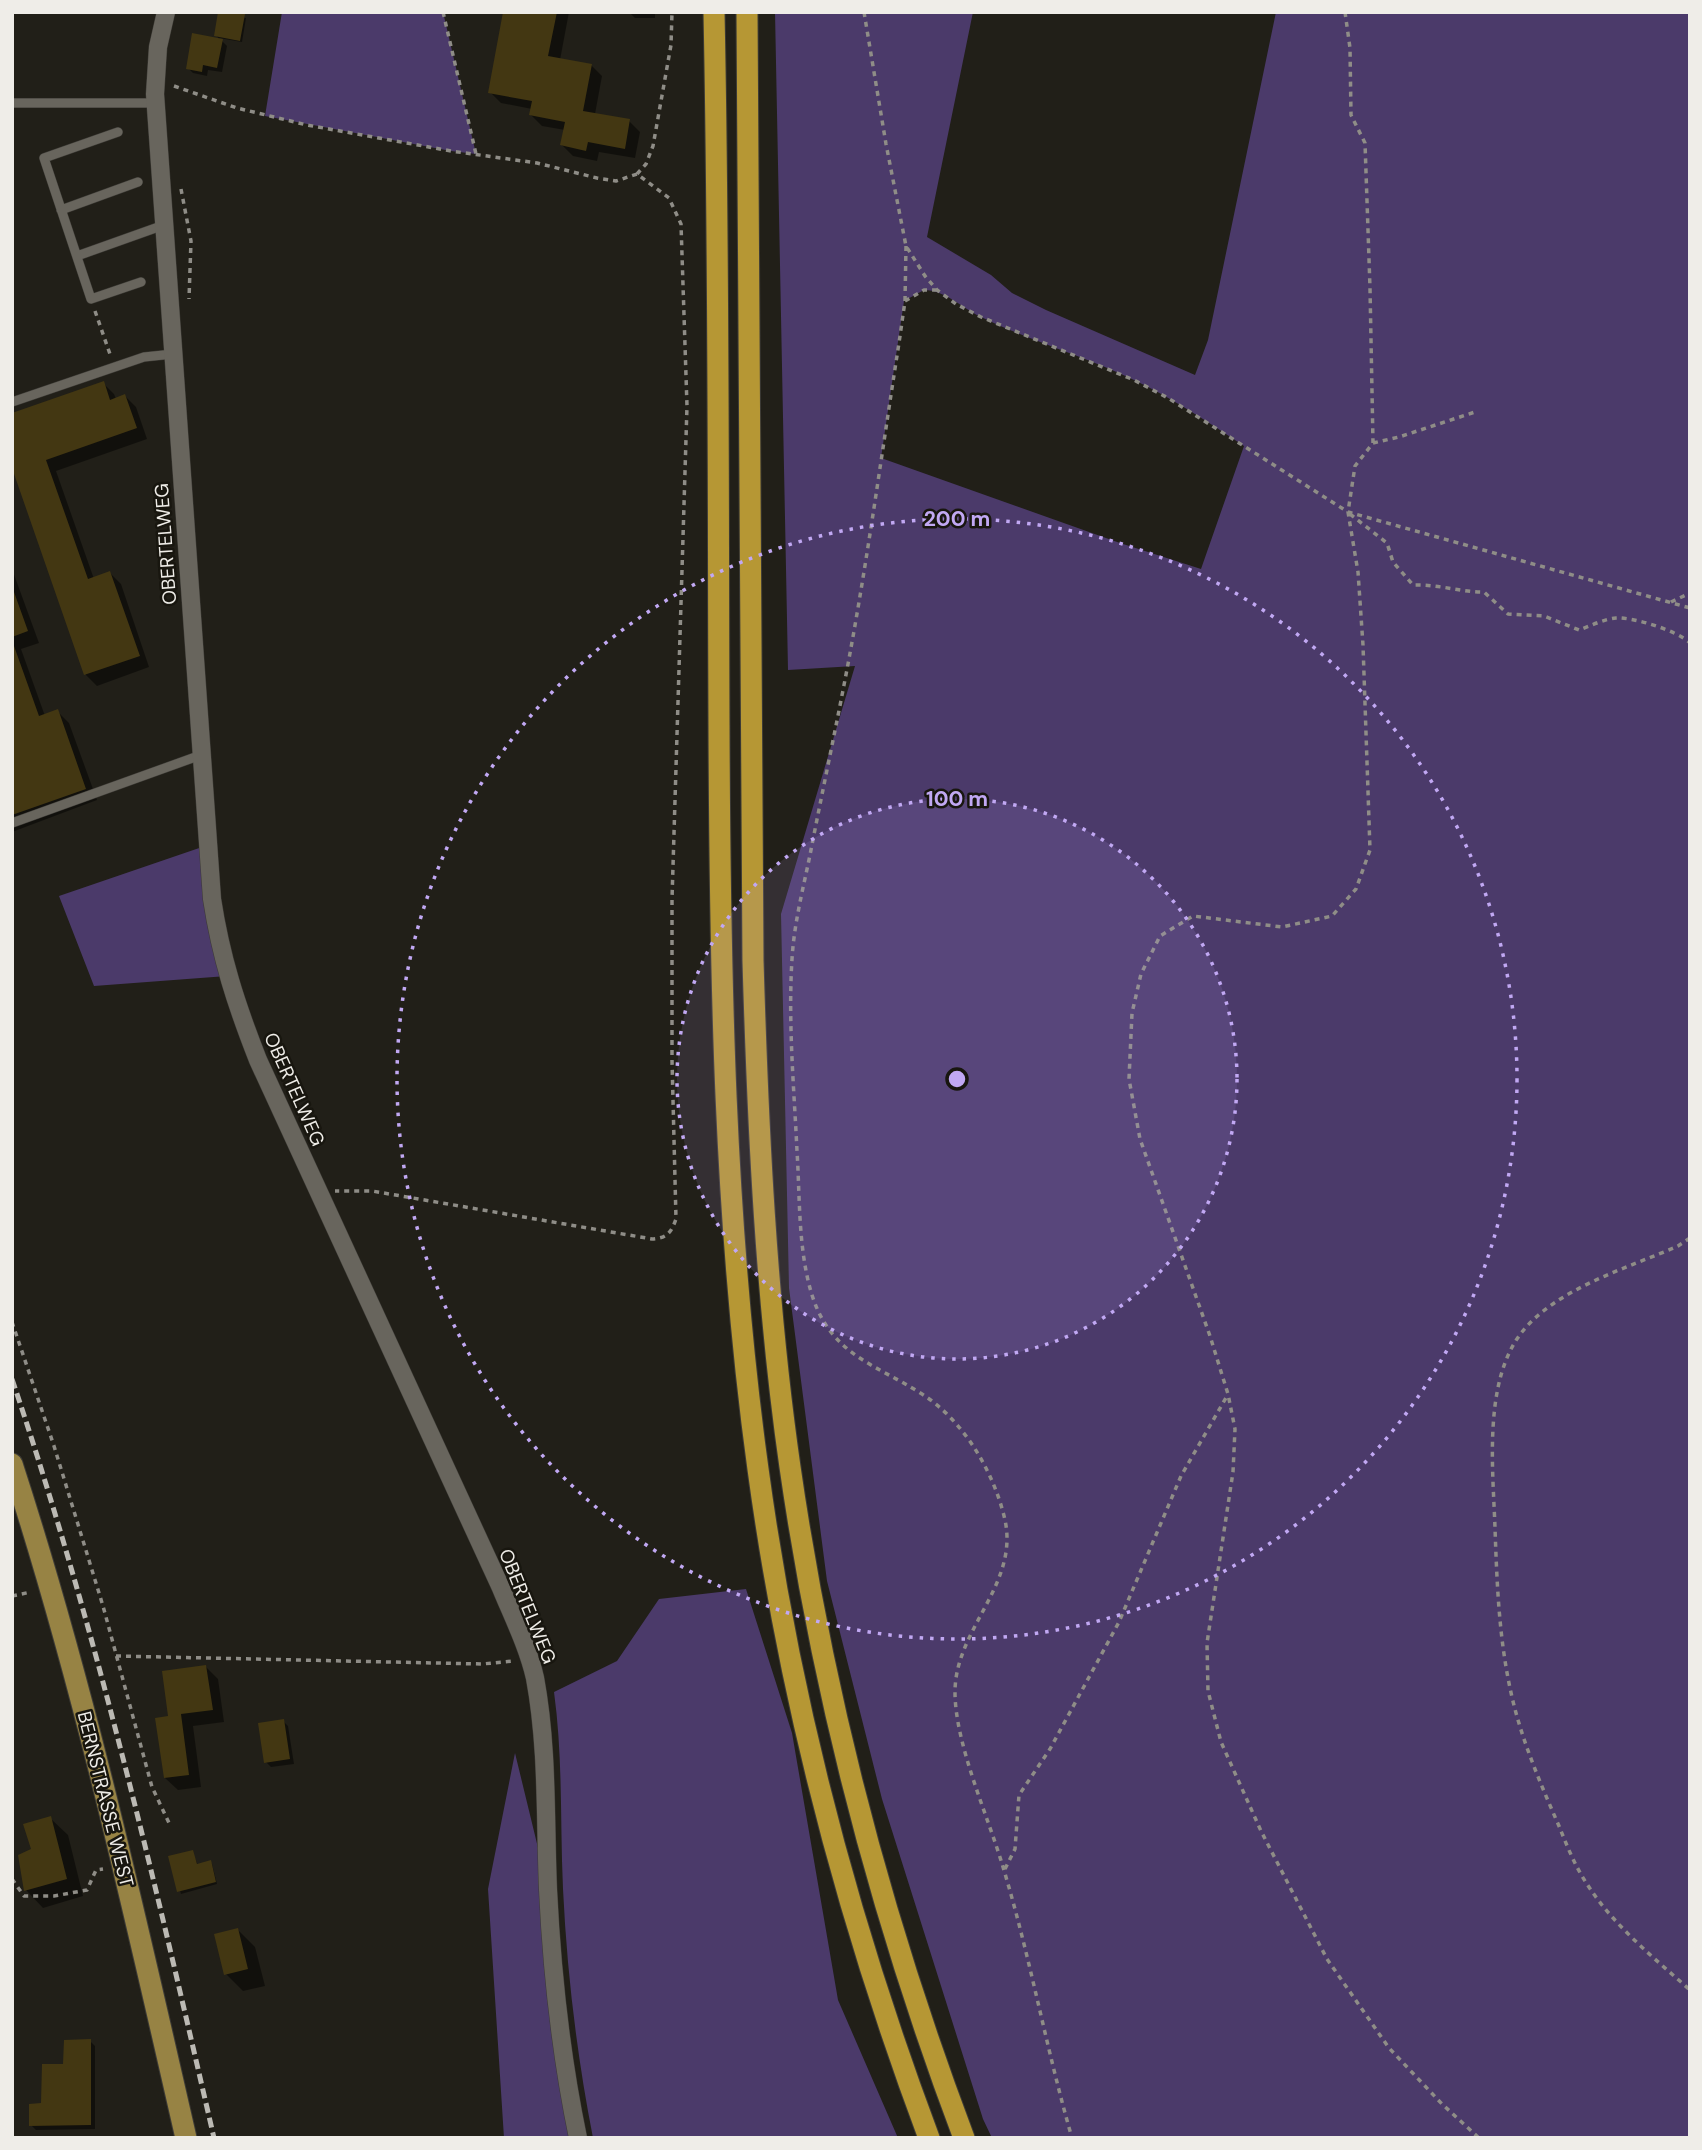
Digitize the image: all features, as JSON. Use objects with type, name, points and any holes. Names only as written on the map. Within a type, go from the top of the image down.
[{"type":"highway","points":[[714,12],[721,962],[729,1165],[740,1317],[765,1518],[792,1666],[814,1765],[868,1961],[929,2138]]},
{"type":"highway","points":[[747,12],[753,961],[763,1188],[775,1339],[789,1464],[803,1550],[840,1735],[900,1954],[964,2138]]},
{"type":"main road","name":"BERNSTRASSE WEST","points":[[12,1464],[71,1663],[123,1865],[186,2138]]},
{"type":"street","name":"OBERTELWEG","points":[[166,12],[158,47],[156,103],[212,899],[227,976],[258,1060],[328,1194],[501,1588],[534,1676],[544,1740],[548,1889],[555,1985],[566,2080],[578,2138]]},
{"type":"lane","points":[[12,103],[156,103]]},
{"type":"lane","points":[[118,132],[44,158],[91,299],[141,282]]},
{"type":"lane","points":[[61,210],[138,182]]},
{"type":"lane","points":[[77,256],[165,225]]},
{"type":"lane","points":[[12,402],[144,356],[173,354]]},
{"type":"lane","points":[[12,822],[201,755]]},
{"type":"path","points":[[443,12],[476,154]]},
{"type":"path","points":[[155,80],[265,116],[451,151],[537,163],[617,181],[636,174],[646,164],[653,146],[671,45],[672,12]]},
{"type":"path","points":[[864,12],[888,158],[906,246],[905,301],[845,680],[792,954],[791,1038],[800,1206],[807,1275],[826,1326],[855,1356],[920,1393],[947,1413],[973,1446],[988,1472],[999,1500],[1008,1542],[1006,1561],[1000,1579],[961,1656],[955,1689],[957,1716],[1004,1870],[1072,2138]]},
{"type":"path","points":[[1345,12],[1350,48],[1351,115],[1365,143],[1373,443],[1355,466],[1348,512],[1358,572],[1363,645],[1370,849],[1356,888],[1332,915],[1282,927],[1193,916],[1160,936],[1140,974],[1132,1013],[1129,1079],[1140,1139],[1210,1336],[1228,1394],[1235,1429],[1233,1472],[1207,1643],[1208,1691],[1221,1742],[1261,1832],[1327,1958],[1389,2048],[1442,2104],[1479,2138]]},
{"type":"path","points":[[328,1194],[372,1191],[652,1239],[662,1238],[671,1232],[676,1219],[672,1046],[673,886],[687,417],[682,234],[678,215],[669,198],[636,174]]},
{"type":"path","points":[[906,246],[937,290],[956,304],[981,317],[1091,361],[1168,398],[1348,512],[1387,543],[1393,562],[1413,586],[1430,585],[1462,592],[1484,592],[1508,614],[1545,615],[1579,630],[1617,618],[1648,623],[1690,643]]},
{"type":"path","points":[[188,303],[191,259]]},
{"type":"path","points":[[905,301],[924,290],[937,290]]},
{"type":"path","points":[[91,299],[114,366]]},
{"type":"path","points":[[1373,443],[1399,438],[1475,412]]},
{"type":"path","points":[[1348,512],[1690,608]]},
{"type":"path","points":[[1669,603],[1690,593]]},
{"type":"path","points":[[328,1194],[341,1203]]},
{"type":"path","points":[[1690,1238],[1678,1246],[1579,1288],[1545,1309],[1522,1332],[1507,1355],[1499,1384],[1494,1419],[1493,1468],[1497,1588],[1503,1651],[1512,1699],[1539,1782],[1586,1884],[1607,1911],[1646,1951],[1690,1990]]},
{"type":"path","points":[[12,1322],[79,1526],[152,1787],[170,1825]]},
{"type":"path","points":[[1004,1870],[1015,1849],[1019,1795],[1050,1749],[1119,1622],[1181,1476],[1228,1394]]},
{"type":"path","points":[[116,1656],[482,1664],[528,1658]]},
{"type":"path","points":[[12,1879],[24,1896],[54,1896],[87,1890],[96,1870],[123,1865]]},
{"type":"shaded area","points":[[282,12],[443,12],[476,154],[265,116]]},
{"type":"shaded area","points":[[775,12],[973,12],[927,237],[991,275],[1012,293],[1195,375],[1208,340],[1276,12],[1690,12],[1690,2138],[992,2138],[983,2119],[882,1799],[827,1581],[789,1288],[781,914],[855,666],[788,670]],"holes":[[[924,290],[932,291],[1000,326],[1096,363],[1148,387],[1244,446],[1201,569],[881,458],[904,301]]]},
{"type":"shaded area","points":[[208,845],[227,976],[94,986],[59,896]]},
{"type":"shaded area","points":[[746,1589],[792,1733],[838,2000],[898,2138],[593,2138],[582,2076],[567,1952],[559,1741],[554,1692],[617,1661],[659,1599]]},
{"type":"shaded area","points":[[515,1753],[548,1889],[578,2138],[504,2138],[488,1889]]},
{"type":"building","points":[[218,12],[245,14],[240,41],[214,36]]},
{"type":"building","points":[[503,12],[557,12],[548,56],[592,64],[583,111],[630,119],[625,149],[588,142],[586,151],[560,145],[565,122],[529,115],[532,101],[488,93]]},
{"type":"building","points":[[192,33],[223,39],[217,68],[203,65],[202,72],[186,69]]},
{"type":"building","points":[[104,381],[110,400],[125,394],[137,428],[46,460],[88,579],[110,571],[140,656],[84,675],[12,468],[12,413]]},
{"type":"building","points":[[12,592],[28,631],[12,637]]},
{"type":"building","points":[[14,646],[39,716],[58,709],[86,789],[12,815],[12,647]]},
{"type":"building","points":[[206,1665],[213,1710],[181,1714],[189,1775],[164,1778],[155,1718],[168,1716],[162,1671]]},
{"type":"building","points":[[284,1719],[290,1759],[264,1763],[258,1723]]},
{"type":"building","points":[[51,1816],[67,1879],[24,1891],[18,1855],[31,1849],[23,1824]]},
{"type":"building","points":[[193,1850],[197,1864],[211,1860],[216,1882],[177,1892],[168,1856]]},
{"type":"building","points":[[238,1928],[248,1969],[224,1975],[214,1934]]},
{"type":"building","points":[[91,2039],[91,2125],[29,2126],[29,2104],[41,2103],[42,2064],[63,2064],[64,2040]]},
{"type":"railway","points":[[12,1379],[71,1567],[97,1661],[146,1851],[214,2138]]}]
